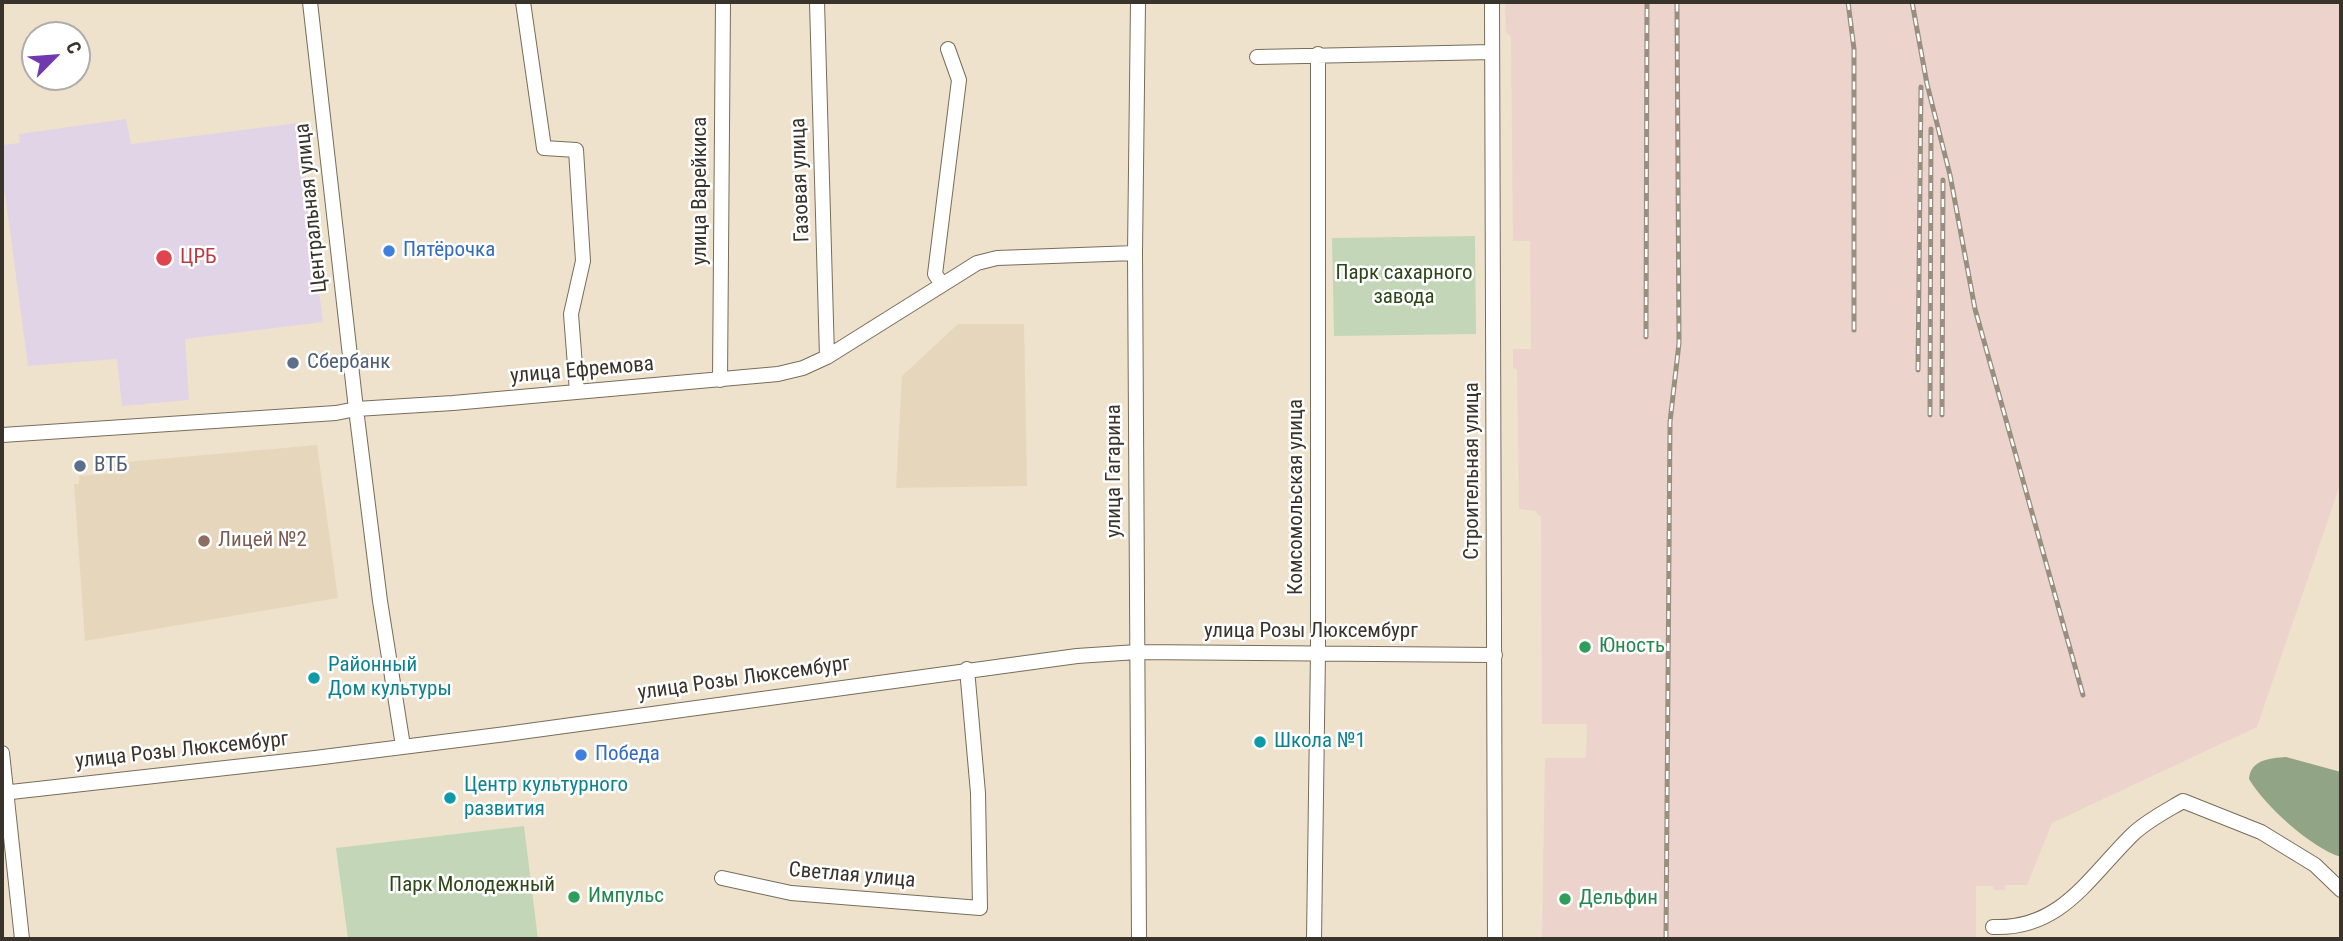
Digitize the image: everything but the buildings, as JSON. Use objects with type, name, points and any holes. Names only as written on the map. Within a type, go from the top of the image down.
[{"type":"street","name":"Центральная улица","points":[[310,2],[356,409],[380,601],[403,747]]},
{"type":"street","points":[[523,2],[544,148],[576,150],[583,261],[571,314],[577,392]]},
{"type":"street","name":"улица Варейкиса","points":[[720,380],[723,2]]},
{"type":"street","name":"Газовая улица","points":[[817,2],[827,357]]},
{"type":"street","name":"улица Гагарина","points":[[1138,2],[1135,253],[1139,939]]},
{"type":"street","name":"Строительная улица","points":[[1492,2],[1495,939]]},
{"type":"street","points":[[942,283],[935,274],[959,80],[948,49]]},
{"type":"street","points":[[1256,57],[1492,52]]},
{"type":"street","name":"Комсомольская улица","points":[[1314,939],[1318,652],[1318,54]]},
{"type":"street","name":"улица Ефремова","points":[[2,435],[322,414],[778,374],[803,368],[827,357],[977,263],[997,257],[1135,253]]},
{"type":"street","name":"улица Розы Люксембург","points":[[4,793],[403,747],[1077,656],[1137,652],[1494,655]]},
{"type":"street","name":"Светлая улица","points":[[722,878],[791,893],[980,908],[978,793],[968,669]]},
{"type":"street","points":[[2,753],[4,793],[22,939]]},
{"type":"street","points":[[1993,927],[2028,925],[2048,916],[2071,899],[2135,832],[2183,801],[2261,832],[2315,865],[2341,890]]},
{"type":"shaded area","points":[[1505,2],[2341,2],[2341,482],[2257,727],[2052,823],[2027,885],[2005,885],[2005,890],[1994,890],[1993,886],[1976,886],[1976,938],[1542,939],[1545,758],[1586,758],[1587,724],[1542,724],[1541,517],[1535,511],[1519,509],[1517,369],[1513,368],[1513,349],[1531,349],[1530,241],[1513,241],[1511,37],[1506,32]]},
{"type":"shaded area","name":"ЦРБ","points":[[126,119],[131,144],[298,123],[323,322],[185,339],[189,400],[122,406],[117,359],[28,366],[5,194],[2,194],[2,145],[20,143],[19,134]]},
{"type":"shaded area","points":[[958,324],[1024,324],[1027,486],[896,488],[902,376]]},
{"type":"shaded area","name":"Лицей №2","points":[[317,445],[338,598],[85,641],[74,484],[79,484],[79,476],[114,473],[114,463]]},
{"type":"green space","name":"Парк сахарного завода","points":[[1475,236],[1476,334],[1334,336],[1332,238]]},
{"type":"green space","points":[[2286,757],[2341,772],[2341,857],[2316,845],[2290,825],[2249,779],[2253,768],[2262,761]]},
{"type":"green space","name":"Парк Молодежный","points":[[524,826],[538,939],[348,939],[336,848]]},
{"type":"railway","points":[[1646,337],[1647,2]]},
{"type":"railway","points":[[1666,939],[1670,422],[1679,343],[1677,2]]},
{"type":"railway","points":[[1848,2],[1854,49],[1854,330]]},
{"type":"railway","points":[[1912,2],[1927,84],[1950,175],[1975,309],[2083,695]]},
{"type":"railway","points":[[1918,370],[1921,87]]},
{"type":"railway","points":[[1930,415],[1931,129]]},
{"type":"railway","points":[[1942,415],[1943,180]]},
{"type":"place","name":"Пятёрочка","points":[[389,251]]},
{"type":"place","name":"ЦРБ","points":[[164,258]]},
{"type":"place","name":"Сбербанк","points":[[293,363]]},
{"type":"place","name":"ВТБ","points":[[80,466]]},
{"type":"place","name":"Лицей №2","points":[[204,541]]},
{"type":"place","name":"Юность","points":[[1585,647]]},
{"type":"place","name":"Районный Дом культуры","points":[[314,678]]},
{"type":"place","name":"Школа №1","points":[[1260,742]]},
{"type":"place","name":"Победа","points":[[581,755]]},
{"type":"place","name":"Центр культурного развития","points":[[450,798]]},
{"type":"place","name":"Импульс","points":[[574,897]]},
{"type":"place","name":"Дельфин","points":[[1565,899]]}]
